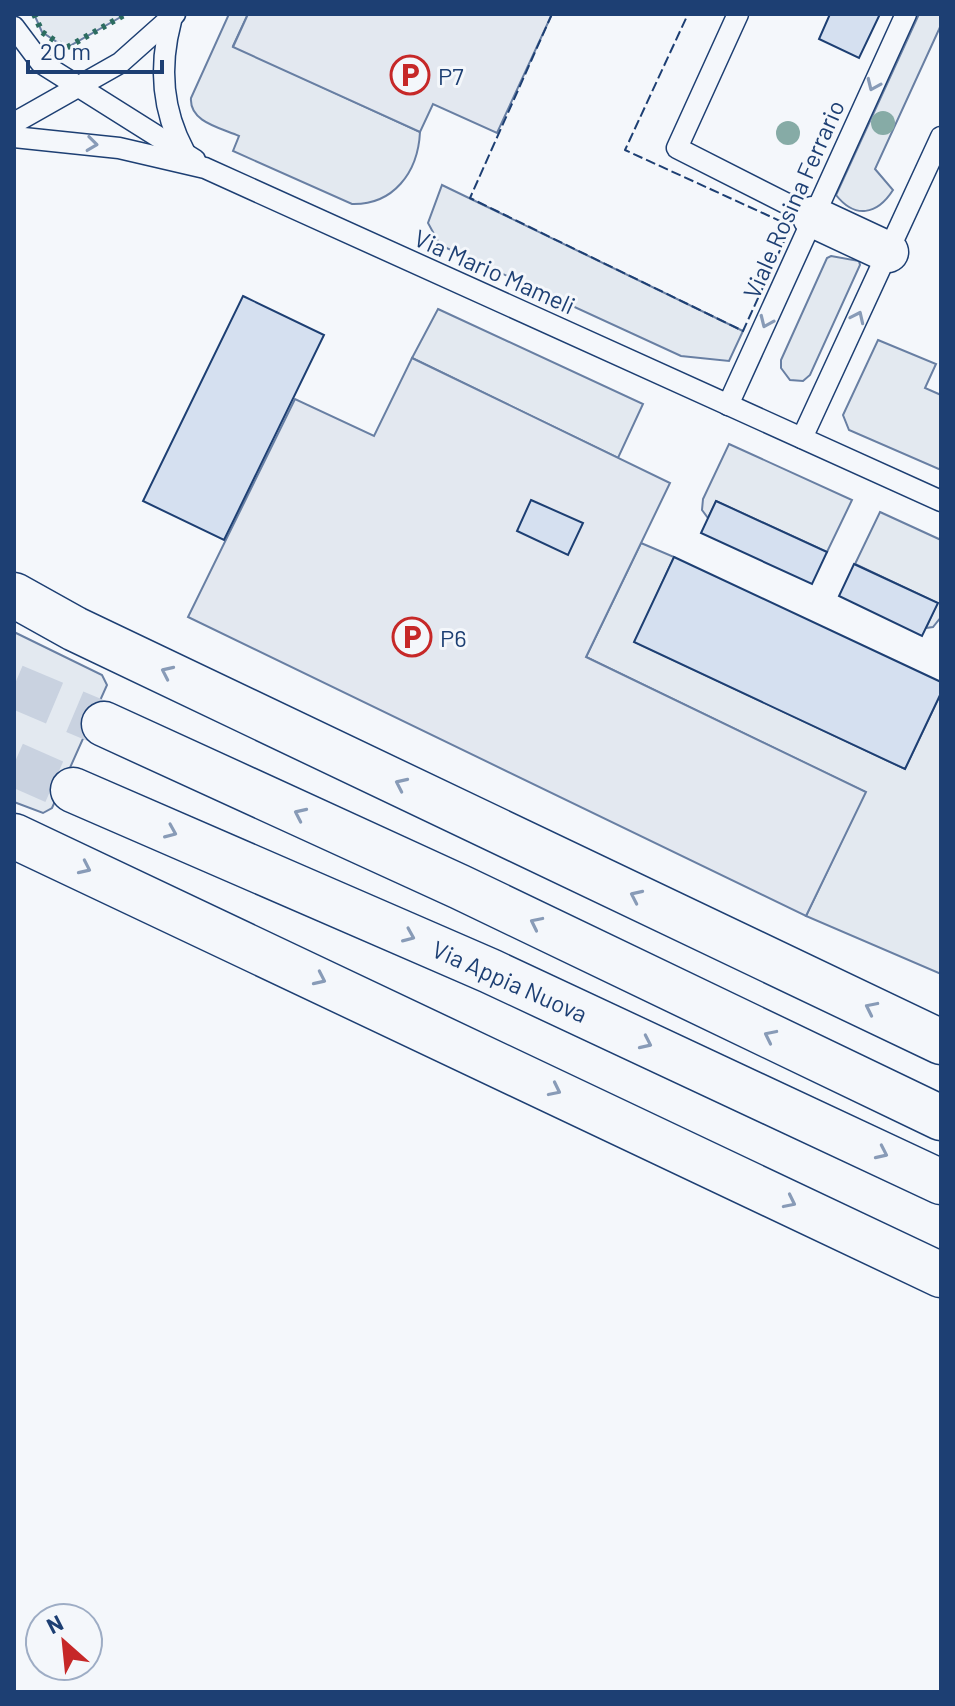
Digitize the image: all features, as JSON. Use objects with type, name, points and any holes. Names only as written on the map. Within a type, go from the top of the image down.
[{"type":"main road","points":[[14,595],[75,629],[941,1042]]},
{"type":"main road","points":[[104,724],[460,887],[941,1118]]},
{"type":"main road","name":"Via Appia Nuova","points":[[73,790],[490,971],[941,1182]]},
{"type":"main road","points":[[14,836],[524,1074],[941,1275]]},
{"type":"street","points":[[813,217],[888,252]]},
{"type":"lane","points":[[738,14],[677,148],[813,217]]},
{"type":"lane","name":"Viale Rosina Ferrario","points":[[728,405],[906,14]]},
{"type":"lane","points":[[14,123],[120,63],[173,18]]},
{"type":"lane","points":[[173,18],[164,47],[167,111],[184,151]]},
{"type":"lane","points":[[14,27],[41,63],[77,88],[184,151],[205,168]]},
{"type":"lane","name":"Via Mario Mameli","points":[[14,137],[119,148],[205,168],[941,501]]},
{"type":"lane","points":[[802,438],[941,137]]},
{"type":"shaded area","points":[[34,14],[126,14],[66,48],[42,32]]},
{"type":"shaded area","points":[[229,14],[248,14],[233,46],[420,132],[414,161],[401,184],[380,199],[352,204],[233,151],[239,136],[201,118],[195,113],[191,98]]},
{"type":"shaded area","name":"P7","points":[[248,14],[552,14],[497,133],[433,104],[420,132],[233,47]]},
{"type":"shaded area","points":[[919,14],[941,14],[941,25],[875,169],[893,190],[880,205],[858,211],[836,195]]},
{"type":"shaded area","points":[[442,185],[743,331],[729,361],[681,356],[440,245],[428,223]]},
{"type":"shaded area","points":[[827,258],[859,261],[860,265],[810,375],[803,381],[790,380],[781,368],[781,360]]},
{"type":"shaded area","points":[[438,309],[643,404],[618,458],[412,358]]},
{"type":"shaded area","points":[[878,340],[936,364],[925,388],[941,395],[941,470],[849,430],[843,415]]},
{"type":"shaded area","name":"P6","points":[[412,358],[670,483],[586,657],[866,792],[806,916],[188,617],[295,399],[374,436]]},
{"type":"shaded area","points":[[729,444],[852,500],[827,552],[716,501],[708,518],[702,510],[703,499]]},
{"type":"shaded area","points":[[880,512],[941,540],[941,617],[933,627],[926,628],[937,603],[855,564]]},
{"type":"shaded area","points":[[641,543],[674,557],[635,642],[905,769],[941,693],[941,974],[806,916],[865,792],[586,657]]},
{"type":"shaded area","points":[[14,632],[102,675],[107,685],[52,808],[43,813],[14,802]]},
{"type":"building","points":[[830,14],[880,14],[859,58],[819,39]]},
{"type":"building","points":[[243,296],[324,335],[224,540],[143,501]]},
{"type":"building","points":[[531,500],[583,523],[568,555],[517,531]]},
{"type":"building","points":[[716,501],[827,552],[812,584],[701,533]]},
{"type":"building","points":[[674,557],[941,682],[941,693],[905,769],[634,642]]},
{"type":"building","points":[[854,564],[938,603],[922,636],[839,596]]},
{"type":"tunnel","points":[[14,686],[104,724]]},
{"type":"tunnel","points":[[14,764],[73,790]]},
{"type":"hedge","points":[[34,14],[42,32],[66,48],[126,14]]},
{"type":"fence","points":[[552,14],[470,198],[743,331],[791,226],[625,150],[688,14]]},
{"type":"place","name":"P7","points":[[410,75]]},
{"type":"place","name":"P6","points":[[412,637]]}]
